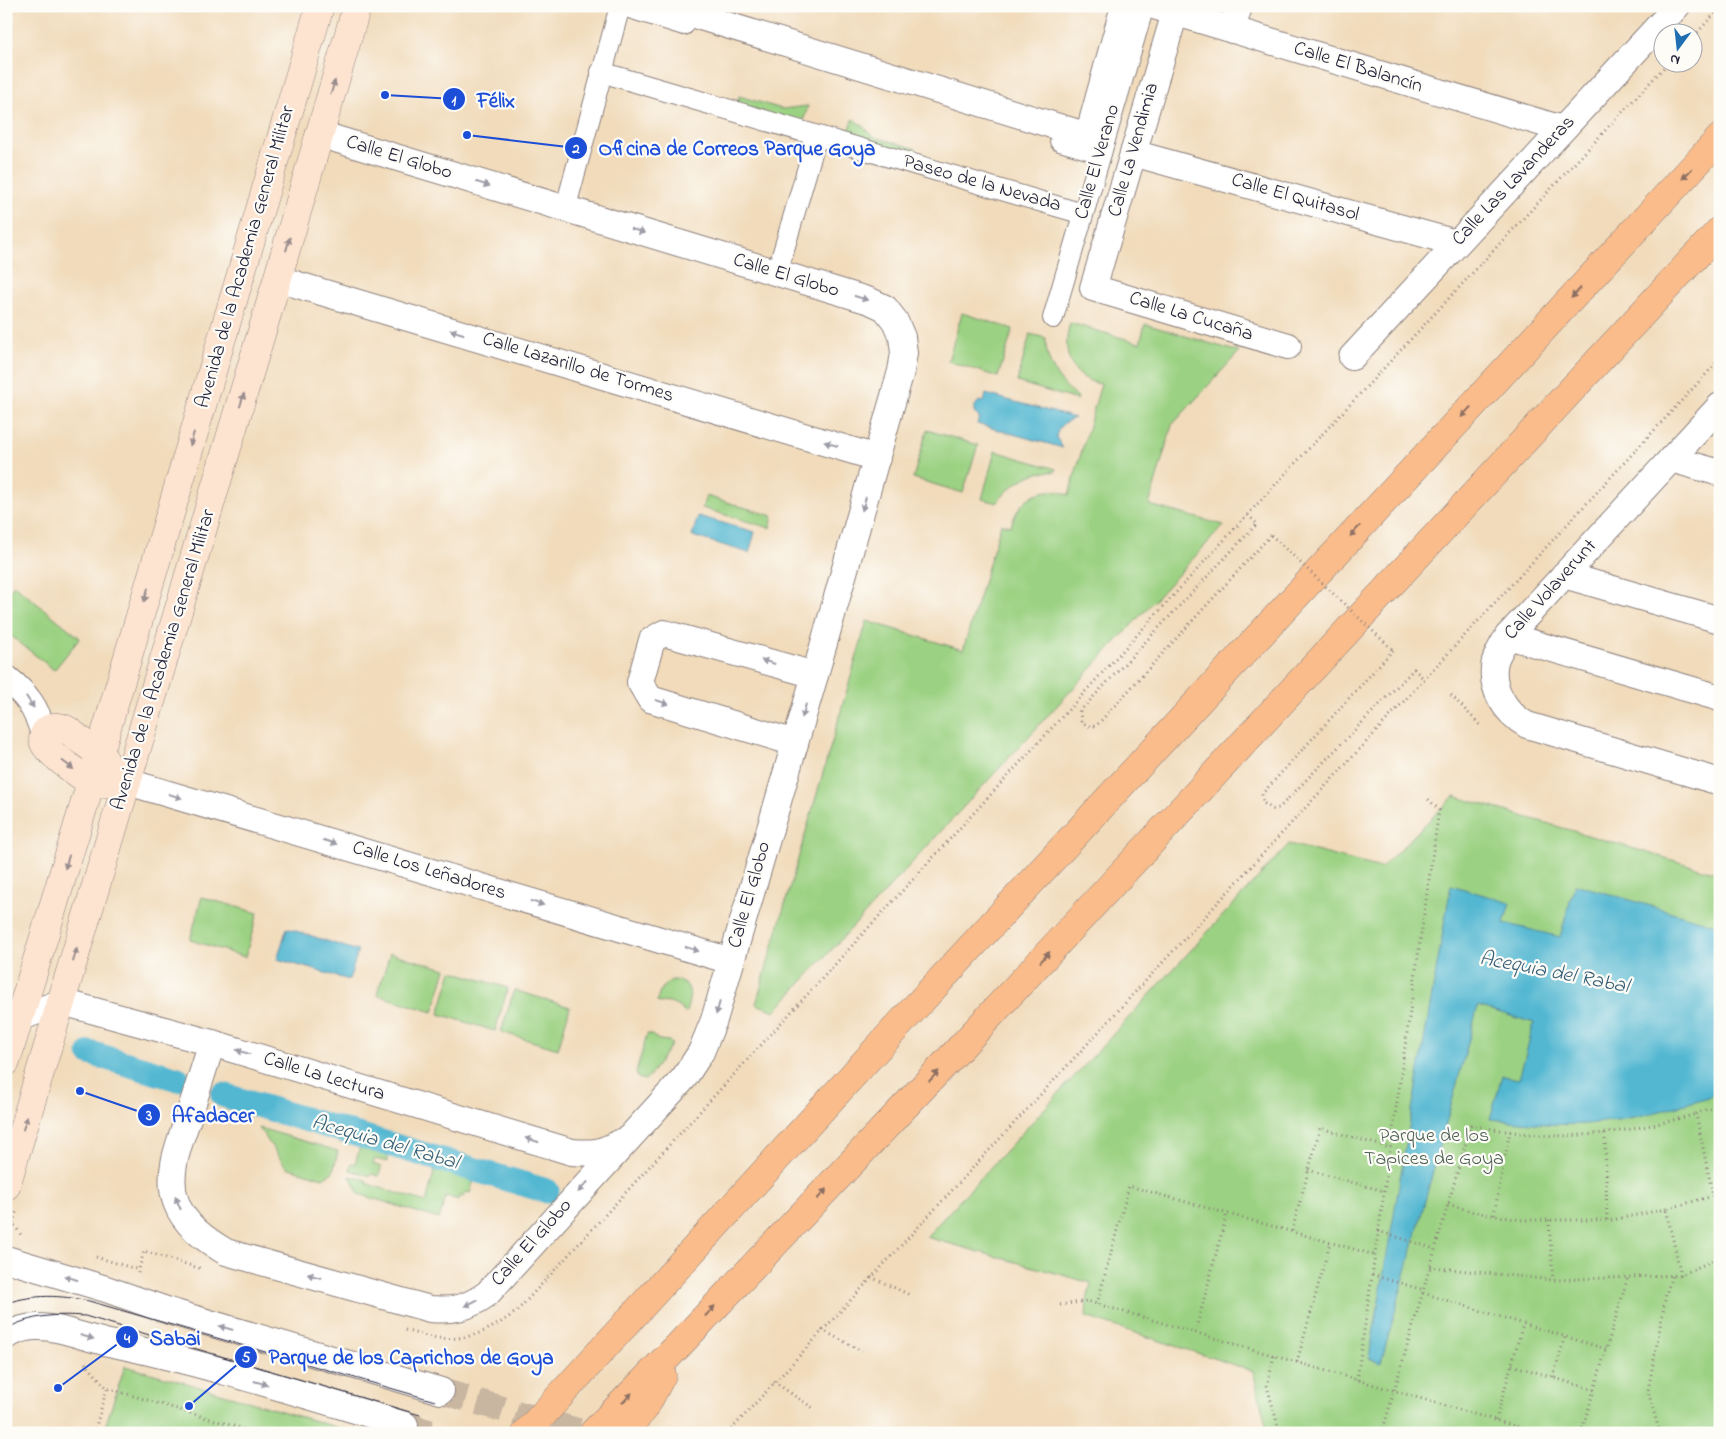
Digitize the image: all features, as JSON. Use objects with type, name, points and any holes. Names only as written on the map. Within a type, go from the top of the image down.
[{"type":"highway","points":[[526,1433],[897,1026],[1720,138]]},
{"type":"highway","points":[[593,1433],[960,1048],[1720,230]]},
{"type":"highway","points":[[622,1433],[644,1409],[677,1347]]},
{"type":"main road","name":"Avenida de la Academia General Militar","points":[[6,1186],[84,926],[109,783],[99,755],[320,6]]},
{"type":"main road","name":"Avenida de la Academia General Militar","points":[[6,1062],[19,1018],[109,783],[278,279],[357,6]]},
{"type":"main road","name":"Avenida de la Academia General Militar","points":[[305,56],[319,134]]},
{"type":"main road","points":[[99,755],[61,727],[51,727],[44,734],[43,739],[46,747],[109,783]]},
{"type":"street","points":[[565,210],[602,72],[622,6],[1094,144]]},
{"type":"street","points":[[665,6],[1094,144]]},
{"type":"street","name":"Calle El Verano","points":[[1053,318],[1083,214],[1094,144],[1124,6]]},
{"type":"street","name":"Calle El Verano","points":[[1094,144],[1144,6]]},
{"type":"street","name":"Calle El Balancín","points":[[1164,9],[1236,18],[1562,129]]},
{"type":"street","name":"Calle La Vendimia","points":[[1093,288],[1133,153],[1164,9]]},
{"type":"street","name":"Calle Las Lavanderas","points":[[1352,357],[1562,129],[1665,9]]},
{"type":"street","name":"Paseo de la Nevada","points":[[602,72],[1083,214]]},
{"type":"street","name":"Calle El Globo","points":[[212,1043],[176,1155],[172,1184],[176,1202],[184,1217],[206,1240],[226,1252],[430,1308],[446,1310],[461,1308],[487,1294],[684,1078],[700,1052],[714,1020],[815,675],[877,458],[901,371],[904,353],[902,337],[895,321],[885,308],[870,301],[319,134]]},
{"type":"street","points":[[777,273],[817,136]]},
{"type":"street","name":"Calle El Quitasol","points":[[1133,153],[1456,243]]},
{"type":"street","name":"Calle Lazarillo de Tormes","points":[[278,279],[877,458]]},
{"type":"street","name":"Calle La Cucaña","points":[[1093,288],[1288,346]]},
{"type":"street","name":"Calle Volaverunt","points":[[1720,406],[1508,636],[1495,662],[1494,676],[1496,688],[1508,711],[1517,720],[1527,725],[1720,782]]},
{"type":"street","points":[[1671,458],[1720,473]]},
{"type":"street","points":[[1564,574],[1720,620]]},
{"type":"street","points":[[795,743],[650,699],[640,682],[652,640],[664,633],[815,675]]},
{"type":"street","points":[[1508,636],[1720,698]]},
{"type":"street","points":[[6,678],[23,692],[33,705],[44,734]]},
{"type":"street","name":"Calle Los Leñadores","points":[[109,783],[731,961]]},
{"type":"street","points":[[19,1018],[62,1002]]},
{"type":"street","name":"Calle La Lectura","points":[[62,1002],[212,1043],[572,1152],[593,1153],[610,1149],[628,1138]]},
{"type":"street","points":[[6,1259],[106,1289],[172,1312],[441,1391]]},
{"type":"street","points":[[6,1336],[22,1329],[34,1327],[57,1330],[156,1353],[405,1425]]},
{"type":"path","points":[[1704,25],[1720,8]]},
{"type":"path","points":[[397,1328],[425,1337],[452,1340],[477,1334],[499,1325],[516,1311],[1248,514],[1660,72]]},
{"type":"path","points":[[728,1433],[1720,359]]},
{"type":"path","points":[[1248,514],[1257,524],[1080,711],[1081,722],[1091,727],[1097,725],[1271,535],[1393,650],[1262,794],[1263,803],[1273,809],[1279,808],[1414,669],[1424,679]]},
{"type":"path","points":[[1451,695],[1481,726]]},
{"type":"path","points":[[1357,1380],[1440,810],[1426,798]]},
{"type":"path","points":[[1382,1433],[1470,1125],[1546,1135],[1605,1134],[1656,1125],[1708,1109],[1720,1110]]},
{"type":"path","points":[[1448,1204],[1474,1212],[1521,1220],[1607,1220],[1666,1209],[1713,1196],[1696,1114]]},
{"type":"path","points":[[1292,1231],[1320,1128],[1390,1148]]},
{"type":"path","points":[[1494,1215],[1510,1131]]},
{"type":"path","points":[[1605,1134],[1607,1220]]},
{"type":"path","points":[[1308,1170],[1384,1191]]},
{"type":"path","points":[[1097,1304],[1130,1186],[1374,1255]]},
{"type":"path","points":[[1666,1209],[1682,1274]]},
{"type":"path","points":[[1195,1332],[1227,1213]]},
{"type":"path","points":[[1550,1220],[1553,1280]]},
{"type":"path","points":[[6,1221],[13,1223],[21,1235],[30,1238]]},
{"type":"path","points":[[1378,1231],[1434,1249]]},
{"type":"path","points":[[1297,1362],[1330,1243]]},
{"type":"path","points":[[92,1256],[139,1270],[144,1251],[210,1271]]},
{"type":"path","points":[[1430,1267],[1553,1280],[1682,1274],[1720,1257]]},
{"type":"path","points":[[1372,1275],[1606,1350]]},
{"type":"path","points":[[1660,1433],[1648,1391],[1672,1275]]},
{"type":"path","points":[[871,1277],[910,1295]]},
{"type":"path","points":[[1581,1433],[1628,1277]]},
{"type":"path","points":[[1060,1304],[1087,1301],[1539,1433]]},
{"type":"path","points":[[1496,1420],[1523,1324]]},
{"type":"path","points":[[822,1330],[862,1351]]},
{"type":"path","points":[[1553,1377],[1565,1337]]},
{"type":"path","points":[[1274,1356],[1267,1386],[1280,1433]]},
{"type":"path","points":[[81,1358],[107,1388],[257,1433]]},
{"type":"path","points":[[1512,1365],[1594,1390]]},
{"type":"path","points":[[774,1382],[813,1408]]},
{"type":"path","points":[[94,1433],[107,1388]]},
{"type":"green space","points":[[739,96],[782,109],[808,106],[802,125],[737,105]]},
{"type":"green space","points":[[853,119],[874,137],[917,149],[914,158],[847,138]]},
{"type":"green space","points":[[962,313],[1013,329],[998,377],[948,361]]},
{"type":"green space","points":[[1070,323],[1140,343],[1145,324],[1239,352],[1172,425],[1149,505],[1224,525],[775,1011],[756,1004],[867,621],[963,650],[1001,524],[1011,526],[1021,506],[1031,496],[1038,493],[1058,491],[1069,495],[1101,384],[1086,379],[1079,374],[1070,362],[1067,339]]},
{"type":"green space","points":[[1030,334],[1046,338],[1048,356],[1054,372],[1078,397],[1077,400],[1017,382]]},
{"type":"green space","points":[[927,430],[978,445],[963,493],[913,478]]},
{"type":"green space","points":[[995,451],[1056,469],[1055,472],[1038,473],[1015,484],[997,503],[982,499]]},
{"type":"green space","points":[[706,496],[773,516],[770,528],[702,508]]},
{"type":"green space","points":[[14,585],[80,638],[54,670],[6,632],[6,595]]},
{"type":"green space","name":"Parque de los Tapices de Goya","points":[[1454,796],[1720,874],[1720,1433],[1268,1433],[1253,1371],[1086,1317],[1091,1283],[926,1237],[1289,844],[1381,868]]},
{"type":"green space","points":[[202,897],[258,913],[245,957],[190,940]]},
{"type":"green space","points":[[390,953],[446,969],[433,1012],[377,995]]},
{"type":"green space","points":[[452,971],[508,988],[495,1031],[439,1014]]},
{"type":"green space","points":[[672,980],[684,983],[689,990],[690,995],[686,1012],[673,1004],[659,1003],[657,1001],[662,989]]},
{"type":"green space","points":[[514,990],[570,1007],[558,1049],[501,1032]]},
{"type":"green space","points":[[647,1034],[659,1040],[669,1041],[672,1044],[649,1077],[644,1080],[638,1078],[636,1073]]},
{"type":"green space","points":[[259,1128],[338,1151],[333,1172],[323,1178],[286,1167]]},
{"type":"green space","points":[[360,1146],[388,1155],[387,1162],[375,1159],[373,1164],[381,1167],[379,1176],[372,1174],[371,1176],[350,1170],[351,1163],[355,1164]]},
{"type":"green space","points":[[435,1169],[474,1180],[470,1193],[466,1192],[464,1197],[460,1196],[459,1200],[446,1196],[439,1219],[359,1194],[350,1176],[366,1180],[368,1184],[426,1202]]},
{"type":"green space","points":[[125,1366],[176,1380],[356,1433],[103,1433]]},
{"type":"water","points":[[986,394],[1075,418],[1063,424],[1057,433],[1056,437],[1063,448],[977,424],[979,417],[974,413],[974,407],[979,401],[984,402]]},
{"type":"water","points":[[698,516],[755,532],[749,553],[692,536]]},
{"type":"water","points":[[1575,884],[1720,926],[1720,1093],[1654,1113],[1620,1120],[1585,1124],[1490,1119],[1502,1076],[1519,1079],[1534,1023],[1478,1006],[1381,1363],[1369,1358],[1451,885],[1510,903],[1504,923],[1560,937]]},
{"type":"water","points":[[287,928],[358,951],[349,980],[277,959]]},
{"type":"waterway","name":"Acequia del Rabal","points":[[90,1053],[178,1079]]},
{"type":"waterway","name":"Acequia del Rabal","points":[[223,1095],[547,1191]]},
{"type":"tunnel","points":[[441,1391],[584,1433]]},
{"type":"tunnel","points":[[405,1425],[432,1433]]},
{"type":"tram line","points":[[6,1303],[48,1296],[89,1301],[435,1401]]},
{"type":"tram line","points":[[6,1329],[15,1324],[44,1316],[85,1316],[420,1415]]},
{"type":"place","name":"Félix","points":[[385,95]]},
{"type":"place","name":"Oficina de Correos Parque Goya","points":[[467,135]]},
{"type":"place","name":"Afadacer","points":[[80,1091]]},
{"type":"place","name":"Sabai","points":[[58,1388]]},
{"type":"place","name":"Parque de los Caprichos de Goya","points":[[189,1406]]}]
